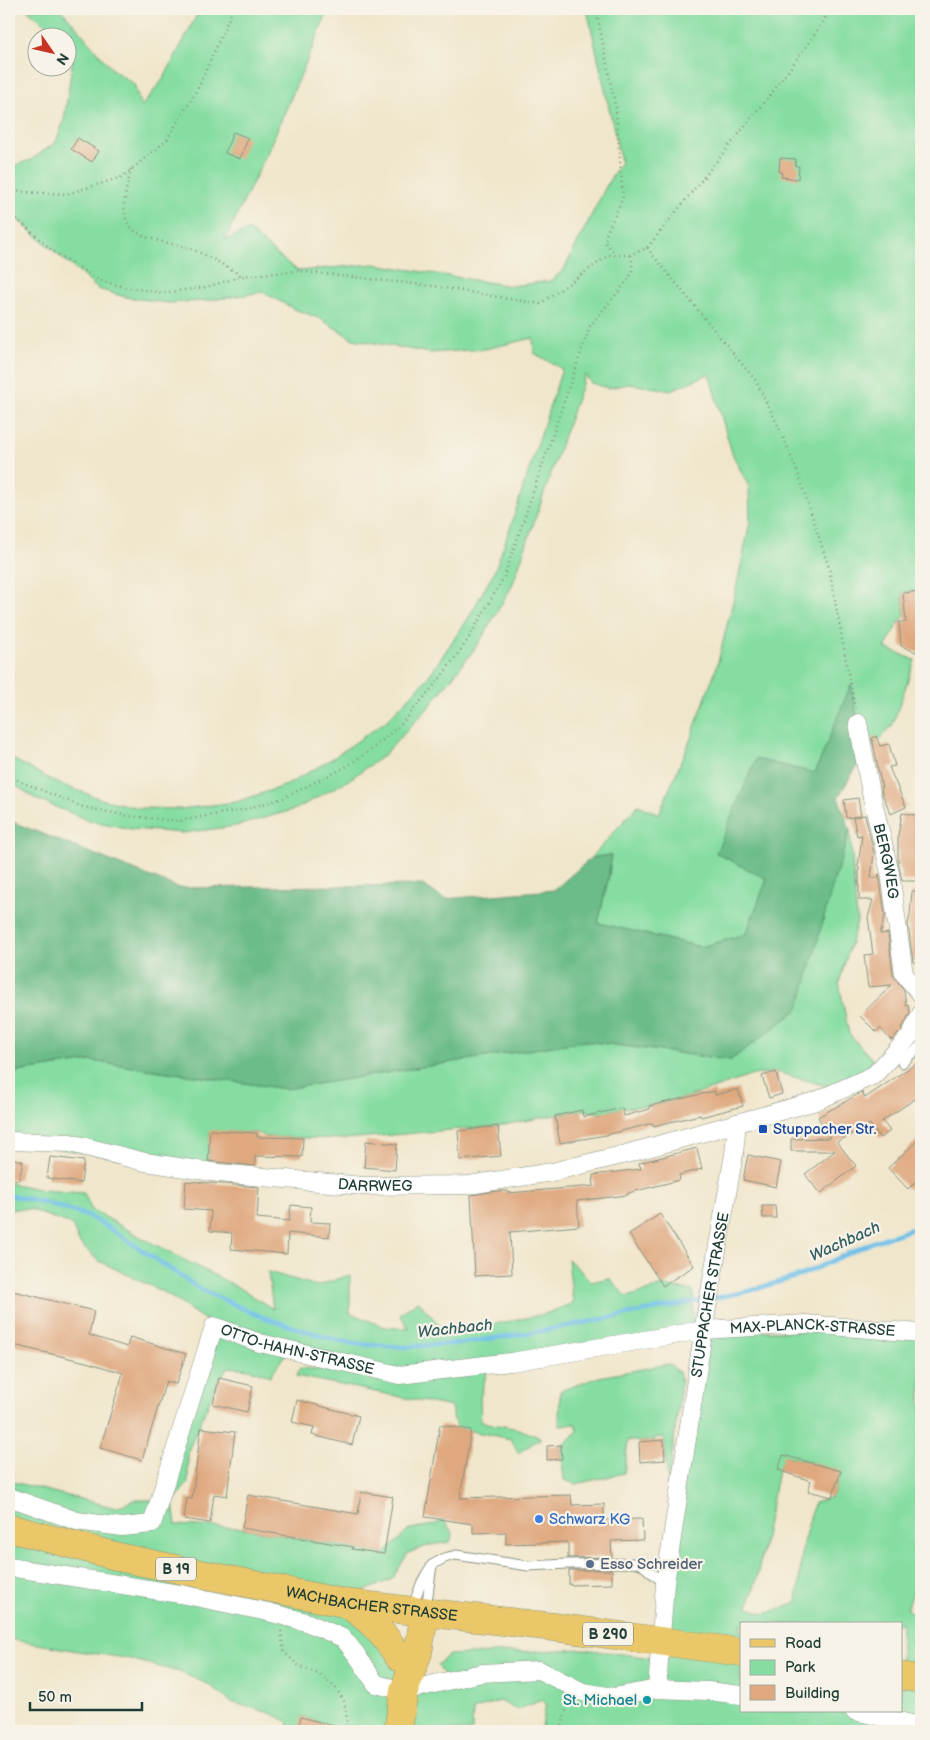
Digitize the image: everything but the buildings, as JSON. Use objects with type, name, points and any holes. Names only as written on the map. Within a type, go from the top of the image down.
[{"type":"main road","name":"WACHBACHER STRASSE","points":[[9,1528],[123,1558],[344,1603],[470,1617],[740,1652]]},
{"type":"main road","name":"B 19","points":[[344,1603],[362,1613],[409,1655]]},
{"type":"main road","points":[[398,1731],[409,1655],[419,1611]]},
{"type":"main road","points":[[409,1655],[440,1628],[454,1620],[470,1617]]},
{"type":"main road","points":[[902,1676],[921,1680]]},
{"type":"street","name":"BERGWEG","points":[[858,723],[871,793],[890,873],[904,974],[921,994]]},
{"type":"street","points":[[737,1123],[816,1101],[874,1075],[910,1036],[921,1014]]},
{"type":"street","name":"DARRWEG","points":[[9,1141],[70,1143],[145,1162],[219,1173],[363,1186],[469,1185],[552,1172],[626,1154],[737,1123]]},
{"type":"street","name":"STUPPACHER STRASSE","points":[[657,1690],[665,1584],[705,1322],[734,1154],[737,1123]]},
{"type":"street","name":"MAX-PLANCK-STRASSE","points":[[705,1322],[805,1324],[921,1333]]},
{"type":"street","name":"OTTO-HAHN-STRASSE","points":[[9,1497],[77,1521],[122,1527],[152,1524],[214,1326],[260,1343],[399,1375],[511,1362],[705,1322]]},
{"type":"street","points":[[9,1567],[186,1595],[306,1622],[342,1638],[356,1654],[376,1684],[404,1691],[482,1673],[539,1670],[583,1692],[613,1697],[657,1690],[708,1691],[740,1695]]},
{"type":"street","points":[[858,1712],[921,1726]]},
{"type":"lane","points":[[902,1063],[921,1045]]},
{"type":"lane","points":[[419,1611],[432,1565],[444,1558],[456,1555],[528,1566],[640,1563],[665,1584]]},
{"type":"path","points":[[9,188],[23,192],[67,194],[122,177],[166,141],[198,88],[233,9]]},
{"type":"path","points":[[596,9],[616,109],[623,198],[606,234],[605,242],[616,254]]},
{"type":"path","points":[[9,212],[53,251],[99,280],[162,293],[207,287],[242,276],[298,271],[433,286],[540,304],[609,255],[630,255],[648,248],[774,90],[831,9]]},
{"type":"path","points":[[131,169],[125,203],[126,219],[131,229],[153,239],[193,249],[242,276]]},
{"type":"path","points":[[648,248],[756,381],[781,432],[799,476],[829,568],[858,723]]},
{"type":"path","points":[[9,774],[19,781],[83,807],[128,816],[179,821],[246,809],[282,798],[344,768],[370,750],[403,722],[438,681],[467,641],[504,576],[590,326],[628,280],[632,270],[630,255]]},
{"type":"path","points":[[285,1617],[281,1632],[284,1652],[299,1666],[320,1675],[335,1687],[344,1701],[347,1720],[345,1731]]},
{"type":"path","points":[[561,1731],[572,1686]]},
{"type":"green space","points":[[26,9],[61,9],[77,28],[50,28]]},
{"type":"green space","points":[[200,9],[329,9],[268,151],[225,240],[249,230],[298,271],[374,264],[511,286],[550,281],[563,271],[609,181],[621,162],[587,9],[921,9],[921,595],[912,591],[903,593],[905,616],[899,622],[885,648],[915,660],[892,726],[864,755],[815,774],[767,879],[746,934],[701,947],[598,923],[609,875],[611,855],[591,858],[638,805],[659,814],[691,738],[717,666],[736,589],[750,522],[749,487],[732,453],[709,374],[671,390],[629,384],[608,388],[591,383],[585,375],[512,586],[479,643],[429,707],[383,756],[347,781],[296,809],[236,826],[183,833],[131,829],[88,820],[36,799],[9,781],[9,757],[57,783],[101,799],[139,808],[181,809],[236,802],[287,785],[333,758],[386,721],[426,680],[469,617],[495,570],[562,369],[534,353],[533,338],[485,349],[430,353],[353,339],[319,318],[294,309],[263,292],[205,301],[169,303],[125,297],[98,289],[9,212],[9,167],[31,160],[56,142],[64,120],[70,78],[78,78],[78,29],[113,70],[134,84],[141,107],[164,78]]},
{"type":"green space","points":[[851,684],[864,755],[838,797],[850,830],[835,877],[799,1009],[731,1060],[584,1041],[286,1089],[91,1061],[9,1073],[9,819],[179,888],[423,885],[444,899],[554,890],[591,858],[611,855],[609,875],[598,923],[701,947],[746,934],[767,879],[716,853],[756,759],[815,773]]},
{"type":"green space","points":[[850,830],[857,922],[839,983],[849,1034],[881,1069],[841,1090],[776,1072],[753,1075],[688,1097],[649,1106],[622,1108],[601,1113],[582,1110],[498,1126],[344,1139],[266,1137],[257,1133],[210,1131],[208,1162],[204,1171],[9,1141],[9,1073],[91,1061],[286,1089],[584,1041],[731,1060],[835,877]]},
{"type":"green space","points":[[9,1183],[44,1190],[84,1193],[91,1209],[144,1239],[243,1290],[273,1309],[268,1272],[317,1286],[350,1275],[350,1313],[385,1327],[409,1329],[400,1314],[418,1301],[447,1334],[545,1314],[573,1303],[568,1259],[592,1282],[609,1278],[627,1297],[663,1286],[693,1291],[694,1331],[489,1364],[480,1398],[481,1422],[519,1429],[541,1438],[518,1453],[511,1439],[456,1428],[451,1407],[296,1376],[300,1368],[394,1375],[289,1349],[270,1376],[249,1369],[228,1367],[218,1381],[188,1451],[188,1482],[173,1503],[176,1525],[242,1528],[384,1554],[410,1529],[433,1525],[444,1520],[453,1534],[450,1542],[430,1545],[408,1553],[392,1579],[347,1599],[389,1641],[404,1690],[448,1680],[437,1665],[449,1655],[584,1649],[659,1659],[704,1330],[921,1333],[921,1570],[907,1609],[921,1621],[921,1731],[788,1732],[704,1725],[671,1731],[541,1731],[546,1704],[542,1700],[517,1710],[500,1701],[473,1710],[472,1731],[322,1731],[324,1723],[302,1717],[297,1731],[287,1731],[289,1722],[270,1713],[231,1702],[208,1684],[179,1672],[126,1658],[9,1639],[9,1481],[116,1508],[134,1500],[160,1500],[214,1326],[165,1293],[99,1261],[80,1244],[72,1225],[29,1209],[9,1209]],"holes":[[[784,1455],[841,1472],[832,1497],[814,1503],[803,1543],[797,1602],[765,1614],[748,1607],[757,1578],[778,1470]]]},
{"type":"green space","points":[[669,1364],[679,1372],[681,1383],[668,1488],[664,1437],[654,1438],[654,1441],[639,1442],[628,1440],[624,1473],[576,1484],[564,1480],[561,1447],[578,1431],[576,1424],[559,1425],[560,1391],[599,1377]]},
{"type":"waterway","name":"Wachbach","points":[[9,1195],[47,1203],[88,1216],[200,1289],[262,1317],[325,1337],[355,1344],[405,1347],[463,1343],[536,1332],[704,1300]]},
{"type":"waterway","name":"Wachbach","points":[[714,1298],[749,1291],[799,1276],[873,1242],[921,1226]]},
{"type":"place","name":"Stuppacher Str.","points":[[763,1129]]},
{"type":"place","name":"Schwarz KG","points":[[539,1519]]},
{"type":"place","name":"Esso Schreider","points":[[590,1564]]},
{"type":"place","name":"St. Michael","points":[[647,1700]]}]
